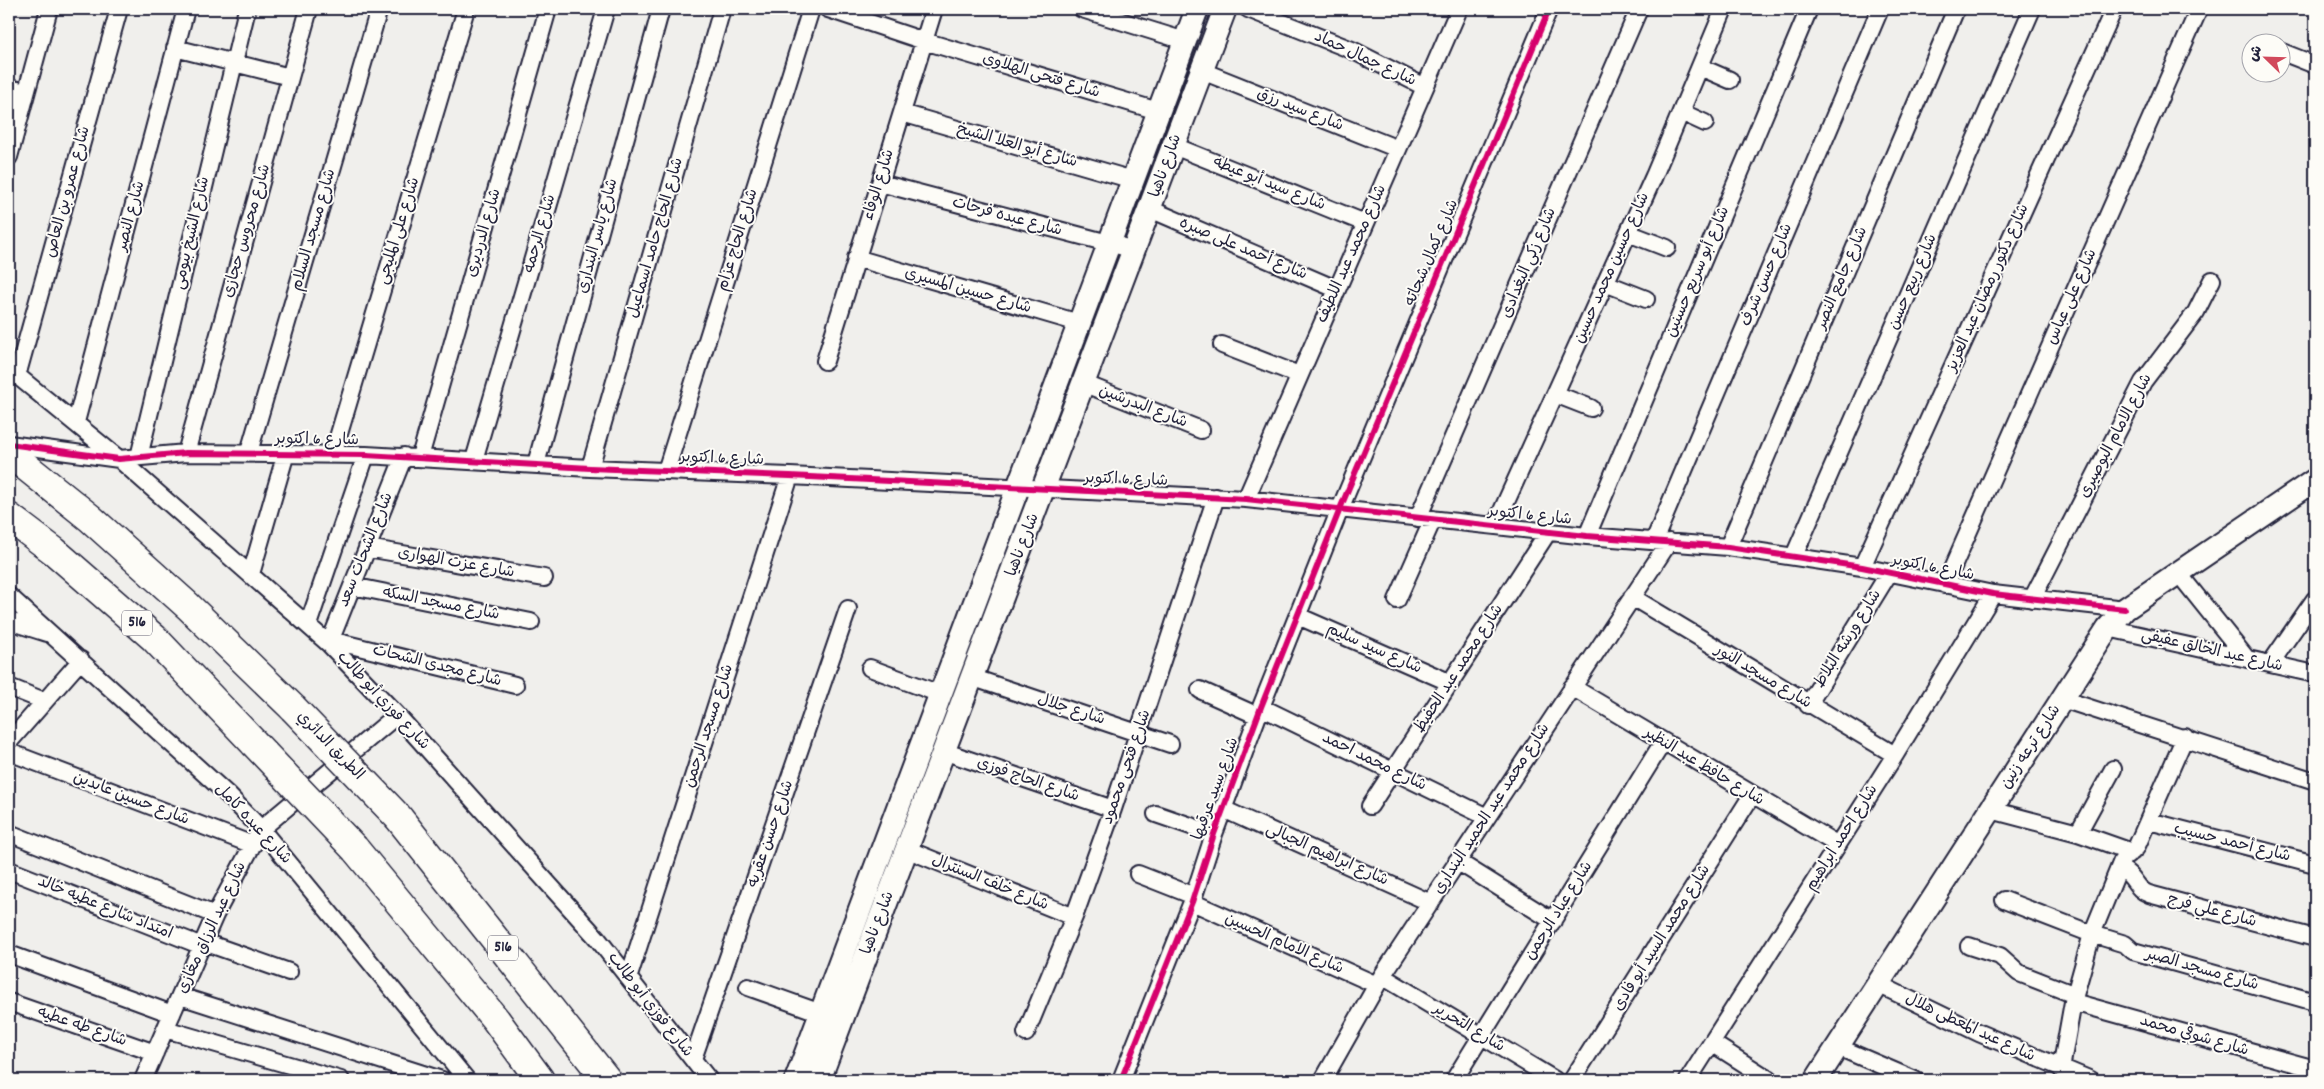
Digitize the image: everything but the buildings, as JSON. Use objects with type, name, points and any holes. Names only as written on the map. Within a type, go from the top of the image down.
[{"type":"highway","name":"الطريق الدائري","points":[[9,453],[90,518],[188,606],[293,708],[398,817],[607,1080]]},
{"type":"highway","name":"516","points":[[9,517],[54,551],[154,638],[355,849],[496,1020],[540,1080]]},
{"type":"main road","name":"شارع ناهيا","points":[[818,1080],[906,849],[916,792],[940,694],[1197,9]]},
{"type":"main road","name":"شارع ناهيا","points":[[796,1080],[821,1014],[916,792],[943,751],[1044,490],[1225,9]]},
{"type":"main road","name":"شارع ترعه زنين","points":[[1816,1080],[1880,985],[2108,628],[2126,609],[2315,480]]},
{"type":"street","points":[[9,157],[49,9]]},
{"type":"street","name":"شارع عمرو بن العاص","points":[[13,372],[119,9]]},
{"type":"street","name":"شارع النصر","points":[[76,422],[186,9]]},
{"type":"street","name":"شارع الشيخ بيومى","points":[[139,458],[232,63],[247,9]]},
{"type":"street","name":"شارع محروس حجازى","points":[[186,453],[309,9]]},
{"type":"street","name":"شارع مسجد السلام","points":[[250,452],[379,9]]},
{"type":"street","name":"شارع على المليجى","points":[[333,454],[466,9]]},
{"type":"street","name":"شارع الدرديرى","points":[[412,457],[548,9]]},
{"type":"street","name":"شارع الرحمه","points":[[474,460],[606,9]]},
{"type":"street","name":"شارع ياسر البندارى","points":[[536,464],[661,9]]},
{"type":"street","name":"شارع الحاج حامد اسماعيل","points":[[590,468],[722,9]]},
{"type":"street","name":"شارع الحاج عزام","points":[[666,471],[810,9]]},
{"type":"street","name":"شارع فتحى الهلاوى","points":[[828,9],[924,41],[1158,111]]},
{"type":"street","name":"شارع الوفاء","points":[[825,361],[934,9]]},
{"type":"street","points":[[1082,9],[1185,41]]},
{"type":"street","name":"شارع جمال حماد","points":[[1248,9],[1352,50],[1425,87]]},
{"type":"street","name":"شارع محمد عبد اللطيف","points":[[1246,499],[1459,9]]},
{"type":"street","name":"شارع كمال شحاته","points":[[1340,509],[1549,9]]},
{"type":"street","name":"شارع زكي البغدادى","points":[[1397,600],[1426,518],[1639,9]]},
{"type":"street","name":"شارع حسين محمد حسين","points":[[1495,526],[1628,233],[1724,9]]},
{"type":"street","name":"شارع أبو سريع حسنين","points":[[1587,536],[1809,9]]},
{"type":"street","name":"شارع حسن شرف","points":[[1661,541],[1880,9]]},
{"type":"street","name":"شارع جامع النصر","points":[[1728,547],[1956,9]]},
{"type":"street","name":"شارع ربيع حسن","points":[[1794,556],[2032,9]]},
{"type":"street","name":"شارع دكتور رمضان عبد العزيز","points":[[1862,567],[2114,9]]},
{"type":"street","name":"شارع على عباس","points":[[1945,585],[2199,9]]},
{"type":"street","points":[[175,48],[290,77]]},
{"type":"street","points":[[2292,56],[2315,65]]},
{"type":"street","points":[[1700,67],[1730,80]]},
{"type":"street","name":"شارع سيد رزق","points":[[1202,71],[1398,149]]},
{"type":"street","points":[[9,88],[26,92]]},
{"type":"street","name":"شارع أبو العلا الشيخ","points":[[902,112],[1133,180]]},
{"type":"street","points":[[1680,112],[1705,123]]},
{"type":"street","name":"شارع سيد أبو عيطه","points":[[1174,146],[1365,223]]},
{"type":"street","name":"شارع عبده فرحات","points":[[880,184],[1135,250]]},
{"type":"street","name":"شارع أحمد على صبره","points":[[1150,209],[1336,289]]},
{"type":"street","points":[[1628,233],[1667,248]]},
{"type":"street","name":"شارع حسين المسيرى","points":[[856,258],[1079,323]]},
{"type":"street","name":"شارع الامام البوصيرى","points":[[2032,600],[2143,382],[2196,312],[2212,280]]},
{"type":"street","points":[[1605,283],[1646,299]]},
{"type":"street","points":[[1222,345],[1299,375]]},
{"type":"street","name":"شارع فوزي أبو طالب","points":[[13,372],[76,422],[329,642],[536,868],[628,976],[709,1080]]},
{"type":"street","name":"شارع البدرشين","points":[[1084,384],[1201,430]]},
{"type":"street","points":[[1555,394],[1591,408]]},
{"type":"street","name":"شارع 6 اكتوبر","points":[[9,444],[119,459],[186,453],[250,452],[366,455],[590,468],[1246,499],[1587,536],[1728,547],[1862,567],[1993,594],[2032,600],[2126,609]]},
{"type":"street","points":[[251,574],[286,453]]},
{"type":"street","points":[[308,625],[366,455]]},
{"type":"street","name":"شارع الشحات سعد","points":[[329,642],[367,548],[412,457]]},
{"type":"street","name":"شارع مسجد الرحمن","points":[[628,976],[790,476]]},
{"type":"street","name":"شارع فتحى محمود","points":[[1026,1033],[1074,917],[1113,809],[1216,497]]},
{"type":"street","name":"شارع سيد عرقبها","points":[[1121,1080],[1193,899],[1214,834],[1259,712],[1340,509]]},
{"type":"street","name":"شارع محمد عبد الحفيظ","points":[[1370,806],[1548,532]]},
{"type":"street","name":"شارع محمد عبد الحميد البندارى","points":[[1323,1080],[1380,981],[1457,861],[1632,598],[1661,541]]},
{"type":"street","name":"شارع عزت الهوارى","points":[[367,548],[544,578]]},
{"type":"street","name":"شارع ورشه البلاط","points":[[1808,705],[1889,573]]},
{"type":"street","points":[[2178,574],[2247,659]]},
{"type":"street","name":"شارع مسجد السكه","points":[[352,586],[531,622]]},
{"type":"street","name":"شارع احمد ابراهيم","points":[[1688,1080],[1895,755],[1993,594]]},
{"type":"street","name":"شارع عبده كامل","points":[[9,596],[228,795],[261,829],[459,1076]]},
{"type":"street","name":"شارع مسجد النور","points":[[1632,598],[1808,705],[1895,755]]},
{"type":"street","points":[[2270,664],[2315,599]]},
{"type":"street","name":"شارع حسن عقربه","points":[[693,1059],[848,609]]},
{"type":"street","name":"شارع سيد سليم","points":[[1298,616],[1451,683]]},
{"type":"street","points":[[9,621],[55,636]]},
{"type":"street","name":"شارع عبد الخالق عفيفى","points":[[2108,628],[2315,674]]},
{"type":"street","name":"شارع مجدى الشحات","points":[[329,642],[515,685]]},
{"type":"street","points":[[9,742],[15,725],[44,701],[81,660]]},
{"type":"street","points":[[870,668],[940,694]]},
{"type":"street","name":"شارع جلال","points":[[971,677],[1170,744]]},
{"type":"street","points":[[9,687],[44,701]]},
{"type":"street","name":"شارع حافظ عبد النظير","points":[[1572,687],[1752,796],[1838,845]]},
{"type":"street","name":"شارع محمد احمد","points":[[1200,690],[1259,712],[1392,771],[1487,817]]},
{"type":"street","points":[[2062,699],[2315,781]]},
{"type":"street","name":"شارع عبد الرزاق مغازى","points":[[143,1080],[215,915],[261,829],[397,715]]},
{"type":"street","points":[[2061,1069],[2074,998],[2092,934],[2123,858],[2132,852],[2149,822],[2185,738]]},
{"type":"street","name":"شارع عباد الرحمن","points":[[1454,1080],[1663,742]]},
{"type":"street","name":"شارع الحاج فوزى","points":[[943,751],[1113,809]]},
{"type":"street","name":"شارع حسين عابدين","points":[[9,752],[252,844]]},
{"type":"street","points":[[2078,833],[2113,769]]},
{"type":"street","name":"شارع محمد السيد أبو فادى","points":[[1572,1080],[1752,796]]},
{"type":"street","name":"شارع ابراهيم الجبالى","points":[[1223,809],[1431,902]]},
{"type":"street","points":[[1991,810],[2078,833],[2132,852]]},
{"type":"street","points":[[1156,814],[1214,834]]},
{"type":"street","name":"شارع أحمد حسيب","points":[[2149,822],[2315,864]]},
{"type":"street","points":[[9,832],[215,915]]},
{"type":"street","name":"شارع خلف السنترال","points":[[906,849],[1074,917]]},
{"type":"street","points":[[1457,861],[1553,920]]},
{"type":"street","name":"شارع علي فرج","points":[[2119,868],[2136,879],[2138,888],[2149,894],[2315,938]]},
{"type":"street","name":"امتداد شارع عطيه خالد","points":[[9,870],[203,944],[289,972]]},
{"type":"street","name":"شارع الامام الحسين","points":[[1138,874],[1380,981]]},
{"type":"street","name":"شارع مسجد الصبر","points":[[2004,900],[2092,934],[2127,944],[2133,951],[2315,1002]]},
{"type":"street","name":"شارع شوقي محمد","points":[[1969,946],[2000,956],[2026,976],[2074,998],[2315,1070]]},
{"type":"street","points":[[9,954],[169,1022],[341,1080]]},
{"type":"street","name":"شارع التحرير","points":[[1380,981],[1482,1036],[1555,1080]]},
{"type":"street","name":"شارع عبد المعطى هلال","points":[[1880,985],[1979,1033],[2085,1079]]},
{"type":"street","points":[[748,987],[821,1014]]},
{"type":"street","points":[[180,996],[442,1080]]},
{"type":"street","name":"شارع طه عطيه","points":[[9,1002],[155,1053]]},
{"type":"street","points":[[1712,1043],[1770,1080]]},
{"type":"street","points":[[1838,1047],[1915,1080]]},
{"type":"cycle path","points":[[1121,1080],[1192,902],[1214,834],[1261,707],[1340,509],[1549,9]]},
{"type":"cycle path","points":[[9,444],[119,459],[186,453],[366,455],[590,468],[1246,499],[1587,536],[1728,547],[1862,567],[1993,594],[2125,609]]}]
